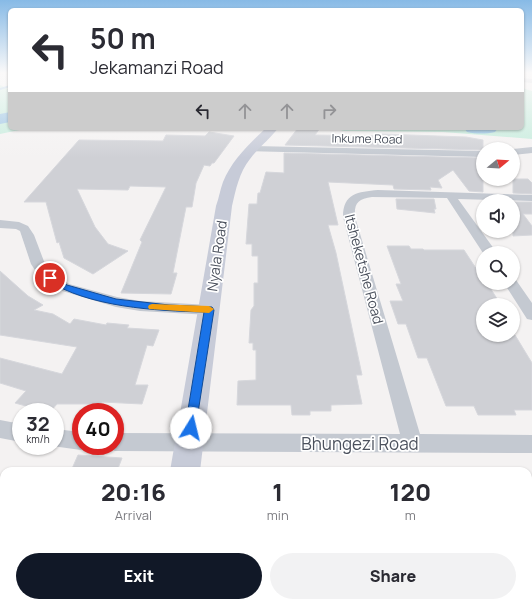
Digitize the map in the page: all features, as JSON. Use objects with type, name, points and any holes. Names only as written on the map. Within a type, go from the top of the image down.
[{"type":"street","name":"Nyala Road","points":[[185,467],[224,206],[229,186],[237,168],[251,149],[270,130]]},
{"type":"street","name":"Inkume Road","points":[[251,149],[476,154]]},
{"type":"street","points":[[520,151],[532,150]]},
{"type":"street","name":"Itsheketshe Road","points":[[413,444],[348,208],[350,202],[354,199],[369,194],[532,198]]},
{"type":"street","points":[[452,196],[485,246]]},
{"type":"street","points":[[0,224],[19,226],[24,229],[28,235],[38,264],[44,273],[64,287],[116,302],[134,305],[209,310]]},
{"type":"street","points":[[516,290],[532,315]]},
{"type":"street","points":[[0,429],[12,431]]},
{"type":"street","name":"Bhungezi Road","points":[[124,442],[532,444]]},
{"type":"green space","points":[[0,101],[8,101],[8,130],[19,130],[0,134]]},
{"type":"green space","points":[[524,101],[532,101],[532,139],[443,132],[340,130],[524,130]]},
{"type":"building","points":[[296,130],[319,130],[315,135],[383,136],[382,134],[466,137],[483,140],[483,142],[476,142],[476,150],[285,145]]},
{"type":"building","points":[[209,132],[234,136],[214,163],[210,166],[204,165],[196,183],[192,207],[186,207],[173,273],[177,273],[171,294],[121,293],[142,242],[140,240],[166,187],[130,186],[128,190],[77,189],[95,227],[108,244],[128,251],[93,274],[64,258],[59,242],[57,243],[46,202],[24,202],[79,140],[163,141],[166,135],[205,136]]},
{"type":"building","points":[[284,153],[476,158],[476,186],[483,186],[483,192],[469,191],[453,170],[438,180],[442,188],[430,187],[431,190],[394,189],[393,185],[328,182],[338,225],[328,225],[336,253],[362,375],[356,375],[362,404],[331,405],[331,411],[310,411],[310,415],[292,415],[291,405],[237,405],[238,381],[256,380],[256,350],[253,350],[253,343],[249,343],[251,310],[254,306],[254,283],[258,283],[258,256],[252,256],[252,244],[246,244],[249,204],[257,204],[258,193],[260,193],[266,172],[284,173]]},
{"type":"building","points":[[520,179],[528,179],[532,183],[532,194],[513,193],[513,186],[520,186]]},
{"type":"building","points":[[396,199],[434,199],[436,209],[434,209],[435,213],[397,209]]},
{"type":"building","points":[[520,202],[532,202],[532,214],[523,214],[532,226],[532,235],[520,236]]},
{"type":"building","points":[[387,246],[409,246],[411,249],[424,250],[464,250],[476,268],[476,290],[491,290],[497,298],[476,298],[476,342],[519,342],[532,363],[532,410],[514,410],[516,415],[478,415],[474,406],[446,406],[427,358],[418,358],[406,324],[398,324],[390,301],[403,301],[396,284],[401,284]]},
{"type":"building","points":[[0,271],[28,296],[43,305],[34,310],[53,314],[70,324],[74,319],[106,325],[107,323],[129,325],[127,328],[159,330],[153,346],[147,345],[135,385],[148,385],[142,404],[102,402],[72,404],[15,403],[26,391],[0,383],[0,358],[62,374],[77,347],[0,335]]},
{"type":"building","points":[[78,455],[122,458],[119,467],[73,467]]},
{"type":"waterway","points":[[0,119],[8,117]]},
{"type":"slow traffic","points":[[152,307],[209,309]]},
{"type":"route","points":[[50,278],[64,287],[116,302],[140,306],[209,310],[191,428]]}]
